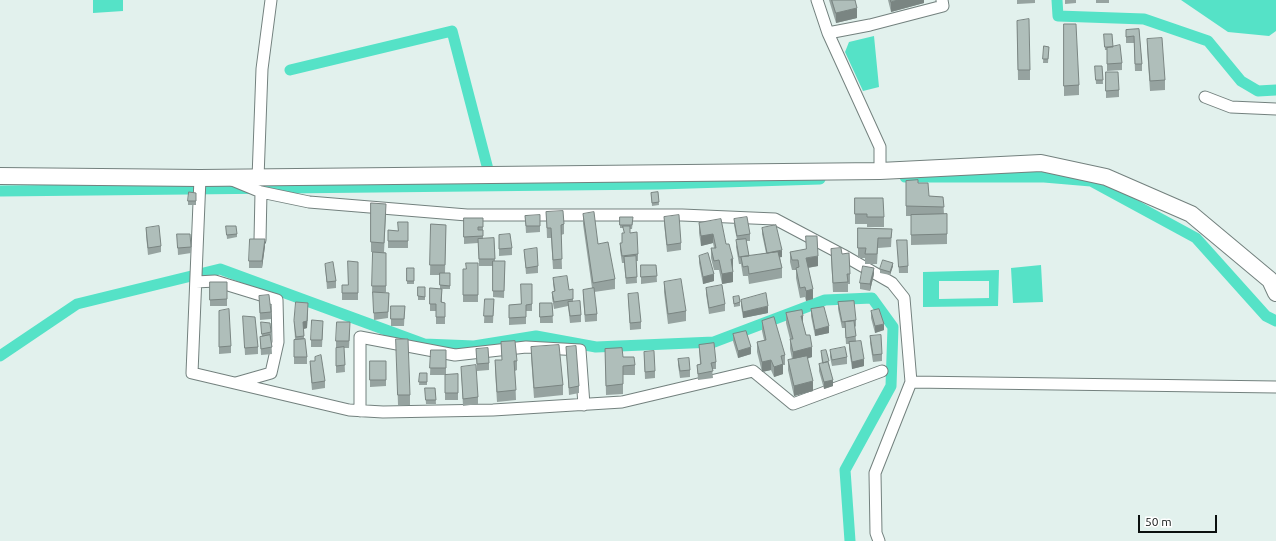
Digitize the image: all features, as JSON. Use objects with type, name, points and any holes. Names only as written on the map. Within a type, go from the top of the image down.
[{"type":"street","points":[[260,240],[259,185],[262,69],[271,0]]},
{"type":"street","points":[[817,0],[828,33],[880,147],[880,171]]},
{"type":"street","points":[[828,33],[870,25],[943,6],[942,0]]},
{"type":"street","points":[[1205,96],[1231,107],[1276,109]]},
{"type":"street","points":[[259,185],[880,171],[1041,163],[1106,177],[1191,214],[1270,280],[1276,292]]},
{"type":"street","points":[[0,176],[226,178],[259,185],[309,202],[468,215],[682,215],[775,219],[892,283],[904,298],[911,382],[875,473],[876,533],[879,541]]},
{"type":"street","points":[[200,178],[192,373],[349,410],[384,412],[493,410],[622,402],[753,371],[793,404],[882,371]]},
{"type":"street","points":[[196,282],[215,281],[277,300],[278,342],[271,373],[235,383]]},
{"type":"street","points":[[360,411],[360,337],[455,355],[526,347],[580,350],[584,405]]},
{"type":"street","points":[[911,382],[1276,387]]},
{"type":"shaded area","points":[[93,0],[123,0],[123,11],[93,13]]},
{"type":"shaded area","points":[[1181,0],[1276,0],[1276,31],[1269,36],[1228,32]]},
{"type":"shaded area","points":[[874,36],[879,87],[863,91],[845,52],[849,42]]},
{"type":"shaded area","points":[[1041,265],[1043,302],[1013,303],[1011,268]]},
{"type":"shaded area","points":[[999,270],[998,306],[923,307],[923,272]],"holes":[[[939,281],[989,281],[989,298],[939,299]]]},
{"type":"building","points":[[832,0],[855,0],[857,8],[836,13]]},
{"type":"building","points":[[1029,19],[1030,70],[1018,70],[1017,21]]},
{"type":"building","points":[[1064,24],[1076,24],[1079,85],[1064,86]]},
{"type":"building","points":[[1139,29],[1142,64],[1135,64],[1134,36],[1126,37],[1126,30]]},
{"type":"building","points":[[1104,34],[1112,34],[1113,47],[1105,47]]},
{"type":"building","points":[[1162,38],[1165,80],[1150,81],[1147,39]]},
{"type":"building","points":[[1120,45],[1122,63],[1107,64],[1107,48]]},
{"type":"building","points":[[1044,46],[1049,47],[1048,59],[1043,59]]},
{"type":"building","points":[[1095,66],[1102,66],[1103,80],[1096,80]]},
{"type":"building","points":[[1106,72],[1118,72],[1119,90],[1106,91]]},
{"type":"building","points":[[918,180],[918,183],[928,183],[929,196],[943,197],[944,207],[906,206],[906,181]]},
{"type":"building","points":[[189,192],[196,193],[196,201],[188,201]]},
{"type":"building","points":[[658,192],[659,202],[652,203],[651,193]]},
{"type":"building","points":[[855,198],[883,198],[884,217],[867,217],[867,214],[855,214]]},
{"type":"building","points":[[371,203],[386,204],[384,243],[371,242]]},
{"type":"building","points":[[563,211],[564,224],[561,225],[562,259],[553,260],[551,228],[547,228],[546,212]]},
{"type":"building","points":[[594,212],[598,244],[608,242],[615,279],[593,283],[583,214]]},
{"type":"building","points":[[947,214],[947,234],[911,235],[911,215]]},
{"type":"building","points":[[540,215],[540,226],[526,226],[525,216]]},
{"type":"building","points":[[679,215],[681,243],[667,245],[664,217]]},
{"type":"building","points":[[620,217],[633,217],[632,225],[620,225]]},
{"type":"building","points":[[747,217],[750,234],[737,236],[734,219]]},
{"type":"building","points":[[464,218],[483,218],[483,227],[478,227],[478,230],[483,230],[483,236],[464,237]]},
{"type":"building","points":[[721,219],[726,244],[729,244],[733,259],[731,259],[733,272],[722,274],[719,260],[714,261],[711,248],[716,248],[713,234],[701,236],[699,223]]},
{"type":"building","points":[[398,222],[408,222],[408,241],[388,241],[388,230],[398,231]]},
{"type":"building","points":[[431,224],[446,225],[445,265],[430,265]]},
{"type":"building","points":[[776,225],[782,250],[767,253],[762,228]]},
{"type":"building","points":[[159,226],[161,246],[148,248],[146,228]]},
{"type":"building","points":[[226,226],[236,226],[237,234],[227,235]]},
{"type":"building","points":[[623,226],[630,226],[630,233],[637,232],[638,254],[622,256],[620,243],[622,243],[622,233],[624,233]]},
{"type":"building","points":[[858,228],[892,229],[891,238],[878,238],[877,254],[865,254],[866,248],[858,248]]},
{"type":"building","points":[[177,234],[190,234],[191,247],[178,248]]},
{"type":"building","points":[[510,234],[512,248],[499,249],[499,235]]},
{"type":"building","points":[[806,236],[817,236],[818,256],[806,258],[813,289],[806,291],[805,287],[800,288],[796,268],[799,267],[798,260],[792,260],[790,252],[806,249]]},
{"type":"building","points":[[494,238],[495,259],[479,259],[478,239]]},
{"type":"building","points":[[250,239],[265,239],[262,261],[249,261]]},
{"type":"building","points":[[746,239],[749,256],[739,257],[736,240]]},
{"type":"building","points":[[897,240],[907,240],[908,266],[899,267]]},
{"type":"building","points":[[537,248],[538,266],[526,268],[524,250]]},
{"type":"building","points":[[841,248],[842,254],[849,253],[850,274],[847,274],[848,282],[833,283],[831,249]]},
{"type":"building","points":[[373,252],[386,253],[386,286],[372,286]]},
{"type":"building","points":[[778,252],[782,268],[749,274],[748,266],[743,267],[741,257]]},
{"type":"building","points":[[708,253],[714,274],[703,277],[699,256]]},
{"type":"building","points":[[636,256],[637,277],[626,278],[624,257]]},
{"type":"building","points":[[883,260],[893,263],[890,272],[880,269]]},
{"type":"building","points":[[348,261],[358,262],[358,293],[342,293],[342,285],[348,285]]},
{"type":"building","points":[[493,261],[505,261],[504,291],[493,291]]},
{"type":"building","points":[[333,262],[336,281],[327,282],[325,264]]},
{"type":"building","points":[[466,263],[478,263],[478,295],[463,295],[463,269],[466,269]]},
{"type":"building","points":[[641,265],[656,265],[657,276],[641,277]]},
{"type":"building","points":[[863,266],[874,268],[870,284],[860,283]]},
{"type":"building","points":[[407,268],[414,268],[414,281],[407,281]]},
{"type":"building","points":[[440,273],[450,273],[450,286],[440,285]]},
{"type":"building","points":[[567,276],[569,290],[573,289],[573,299],[554,302],[552,292],[555,291],[553,278]]},
{"type":"building","points":[[681,279],[686,311],[668,314],[664,282]]},
{"type":"building","points":[[210,282],[227,282],[227,299],[210,300]]},
{"type":"building","points":[[521,284],[532,284],[532,304],[526,305],[526,317],[509,318],[509,305],[521,304]]},
{"type":"building","points":[[722,285],[725,304],[709,308],[706,288]]},
{"type":"building","points":[[418,287],[425,287],[425,297],[418,296]]},
{"type":"building","points":[[430,288],[442,289],[441,302],[445,303],[445,317],[436,317],[436,304],[430,304]]},
{"type":"building","points":[[594,288],[597,314],[585,315],[583,290]]},
{"type":"building","points":[[373,292],[389,293],[388,312],[374,313]]},
{"type":"building","points":[[638,293],[641,322],[630,323],[628,294]]},
{"type":"building","points":[[766,293],[768,306],[743,312],[741,300]]},
{"type":"building","points":[[269,295],[271,312],[260,313],[259,296]]},
{"type":"building","points":[[739,296],[740,302],[734,304],[733,297]]},
{"type":"building","points":[[485,299],[494,299],[493,316],[484,316]]},
{"type":"building","points":[[580,301],[581,315],[570,316],[568,302]]},
{"type":"building","points":[[854,301],[856,320],[842,322],[838,302]]},
{"type":"building","points":[[296,302],[308,303],[307,321],[303,322],[304,336],[296,337],[294,321]]},
{"type":"building","points":[[540,303],[552,303],[553,316],[540,317]]},
{"type":"building","points":[[391,306],[405,306],[404,319],[391,319]]},
{"type":"building","points":[[824,307],[829,326],[815,330],[811,309]]},
{"type":"building","points":[[229,309],[231,346],[219,347],[219,311]]},
{"type":"building","points":[[879,309],[884,324],[875,326],[871,311]]},
{"type":"building","points":[[802,310],[803,316],[801,316],[806,335],[810,335],[812,347],[793,352],[790,339],[793,339],[786,313]]},
{"type":"building","points":[[243,316],[255,317],[258,347],[245,348]]},
{"type":"building","points":[[774,317],[785,355],[781,356],[783,364],[774,367],[771,360],[762,362],[757,342],[766,340],[762,321]]},
{"type":"building","points":[[312,320],[323,321],[322,340],[311,340]]},
{"type":"building","points":[[854,321],[856,336],[846,338],[845,322]]},
{"type":"building","points":[[261,322],[270,323],[271,332],[262,334]]},
{"type":"building","points":[[337,322],[350,322],[349,341],[336,341]]},
{"type":"building","points":[[746,331],[751,347],[738,351],[733,334]]},
{"type":"building","points":[[270,335],[272,347],[261,349],[260,337]]},
{"type":"building","points":[[881,335],[882,354],[873,355],[870,336]]},
{"type":"building","points":[[305,339],[307,357],[294,357],[294,340]]},
{"type":"building","points":[[396,339],[408,339],[410,395],[398,395]]},
{"type":"building","points":[[515,341],[517,361],[514,361],[516,390],[497,392],[495,360],[502,360],[501,342]]},
{"type":"building","points":[[861,341],[864,359],[852,362],[849,342]]},
{"type":"building","points":[[714,343],[716,362],[711,363],[713,371],[698,374],[697,365],[701,364],[699,345]]},
{"type":"building","points":[[559,345],[563,385],[534,388],[531,347]]},
{"type":"building","points":[[576,346],[579,386],[569,388],[566,347]]},
{"type":"building","points":[[344,347],[345,365],[336,366],[336,348]]},
{"type":"building","points":[[845,347],[847,357],[832,360],[830,350]]},
{"type":"building","points":[[488,348],[489,363],[477,364],[476,349]]},
{"type":"building","points":[[622,348],[623,357],[634,357],[635,365],[623,366],[623,384],[606,386],[605,349]]},
{"type":"building","points":[[431,350],[446,350],[446,368],[430,368]]},
{"type":"building","points":[[826,350],[829,361],[823,363],[821,351]]},
{"type":"building","points":[[654,351],[655,371],[645,372],[644,352]]},
{"type":"building","points":[[321,355],[325,381],[312,383],[310,361],[315,361],[315,357]]},
{"type":"building","points":[[807,356],[813,381],[794,386],[788,360]]},
{"type":"building","points":[[689,358],[690,370],[680,371],[678,359]]},
{"type":"building","points":[[370,361],[386,361],[386,380],[370,380]]},
{"type":"building","points":[[828,362],[833,380],[824,382],[819,364]]},
{"type":"building","points":[[476,365],[478,397],[463,399],[461,367]]},
{"type":"building","points":[[420,373],[427,373],[427,382],[419,382]]},
{"type":"building","points":[[458,374],[458,393],[445,393],[445,375]]},
{"type":"building","points":[[425,388],[435,388],[436,400],[426,400]]},
{"type":"waterway","points":[[1057,0],[1058,16],[1144,19],[1208,41],[1241,81],[1258,91],[1276,90]]},
{"type":"waterway","points":[[290,70],[452,31],[491,181]]},
{"type":"waterway","points":[[905,177],[1044,177],[1091,181],[1196,238],[1266,316],[1276,321]]},
{"type":"waterway","points":[[0,191],[659,184],[820,179]]},
{"type":"waterway","points":[[0,356],[77,304],[220,269],[424,344],[474,346],[536,336],[596,347],[714,342],[825,300],[872,298],[893,327],[891,386],[845,470],[850,541]]}]
